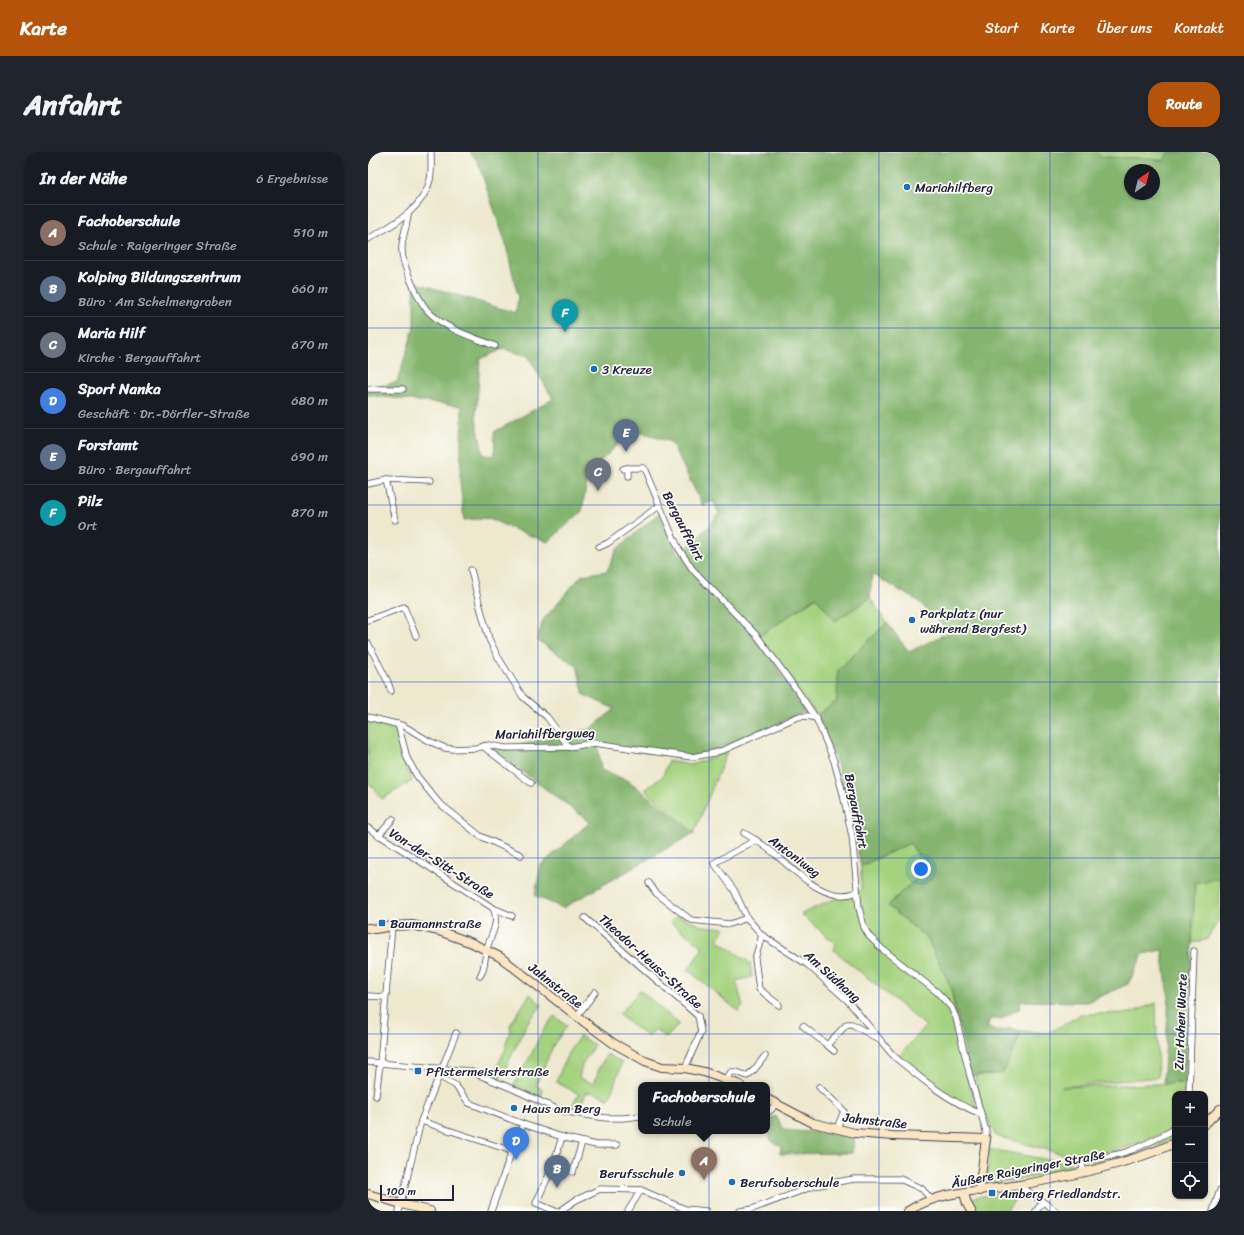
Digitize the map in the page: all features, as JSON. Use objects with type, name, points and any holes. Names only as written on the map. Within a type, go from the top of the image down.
[{"type":"street","points":[[368,240],[408,215],[425,192],[430,181],[431,152]]},
{"type":"street","points":[[408,215],[402,239],[402,253],[415,290],[427,310],[444,324],[495,346]]},
{"type":"street","points":[[368,389],[403,389]]},
{"type":"street","name":"Bergauffahrt","points":[[627,476],[625,468],[644,468],[659,506],[679,549],[693,570],[758,637],[799,692],[816,718],[834,761],[842,790],[852,836],[857,892],[864,927],[869,936],[881,948],[937,992],[951,1006],[956,1018],[966,1061],[986,1131],[979,1191]]},
{"type":"street","points":[[386,480],[395,520]]},
{"type":"street","points":[[368,484],[386,480],[430,482]]},
{"type":"street","points":[[599,547],[608,543],[659,506]]},
{"type":"street","points":[[472,570],[489,639],[498,657],[523,697],[547,717],[569,747]]},
{"type":"street","points":[[368,620],[404,607],[416,636]]},
{"type":"street","points":[[368,643],[391,691]]},
{"type":"street","name":"Mariahilfbergweg","points":[[368,717],[409,728],[426,739],[445,748],[484,746],[505,748],[569,747],[594,743],[692,757],[726,749],[797,717],[807,716],[816,718]]},
{"type":"street","points":[[398,724],[407,758],[417,776],[438,802],[480,836],[521,855]]},
{"type":"street","points":[[484,746],[530,783]]},
{"type":"street","name":"Von-der-Sitt-Straße","points":[[378,836],[394,819]]},
{"type":"street","name":"Von-der-Sitt-Straße","points":[[368,828],[378,836],[493,908],[512,916]]},
{"type":"street","name":"Antoniweg","points":[[744,832],[809,883],[835,894],[849,895],[857,892]]},
{"type":"street","name":"Am Südhang","points":[[756,840],[714,863],[734,890],[747,918],[762,935],[808,965],[848,1001],[891,1053],[936,1090],[963,1107],[981,1114]]},
{"type":"street","points":[[648,883],[656,893],[691,920],[730,924],[747,918]]},
{"type":"street","name":"Von-der-Sitt-Straße","points":[[480,976],[484,970],[487,950],[494,928],[496,913],[493,908]]},
{"type":"street","name":"Theodor-Heuss-Straße","points":[[585,918],[698,1016],[701,1032],[685,1068]]},
{"type":"street","name":"Jahnstraße","points":[[368,928],[374,929],[412,925],[439,931],[487,950],[500,956],[576,1017],[613,1043],[645,1061],[662,1067],[685,1068],[704,1072],[733,1082]]},
{"type":"street","points":[[376,1096],[392,926]]},
{"type":"street","points":[[762,935],[755,959],[759,989],[779,1005]]},
{"type":"street","name":"Zur Hohen Warte","points":[[1189,1091],[1194,951]]},
{"type":"street","points":[[576,1017],[595,992]]},
{"type":"street","points":[[368,996],[385,997]]},
{"type":"street","name":"Am Südhang","points":[[827,1045],[847,1024],[852,1024],[882,1042]]},
{"type":"street","points":[[803,1026],[834,1051]]},
{"type":"street","points":[[400,1208],[421,1121],[456,1033]]},
{"type":"street","points":[[726,1079],[731,1072],[737,1072],[747,1076],[765,1056]]},
{"type":"street","points":[[368,1062],[469,1071],[561,1111],[606,1118],[638,1116]]},
{"type":"street","points":[[438,1076],[455,1085],[469,1103],[523,1124],[582,1142],[603,1146],[617,1145]]},
{"type":"street","points":[[819,1087],[844,1111],[837,1128]]},
{"type":"street","name":"Jahnstraße","points":[[770,1100],[813,1123],[855,1133],[893,1136],[986,1139]]},
{"type":"street","points":[[770,1111],[775,1103]]},
{"type":"street","points":[[1208,1121],[1220,1109]]},
{"type":"street","points":[[421,1121],[512,1151]]},
{"type":"street","points":[[491,1211],[523,1124]]},
{"type":"street","points":[[1083,1172],[1082,1160],[1115,1155],[1129,1151],[1148,1144],[1172,1131]]},
{"type":"street","points":[[555,1211],[536,1203],[552,1166],[562,1137]]},
{"type":"street","points":[[552,1166],[572,1172],[582,1142]]},
{"type":"street","name":"Äußere Raigeringer Straße","points":[[908,1211],[931,1199],[1019,1185],[1083,1172],[1117,1164],[1172,1144]]},
{"type":"street","points":[[740,1211],[752,1210],[814,1186],[854,1179],[900,1179],[922,1188],[931,1199]]},
{"type":"street","points":[[1019,1185],[1056,1211]]},
{"type":"street","points":[[560,1211],[576,1200],[600,1189],[641,1190],[685,1209],[706,1211]]},
{"type":"street","points":[[628,1211],[641,1190]]},
{"type":"street","points":[[1213,1211],[1220,1190]]},
{"type":"street","points":[[964,1193],[971,1211]]},
{"type":"street","points":[[368,1194],[400,1208],[430,1211]]},
{"type":"street","points":[[1036,1211],[1043,1202]]},
{"type":"green space","points":[[470,152],[1096,152],[1101,157],[1145,158],[1164,161],[1168,152],[1220,152],[1220,878],[1195,883],[1185,1083],[1163,1084],[1169,998],[1162,950],[1143,954],[1128,984],[1088,1002],[1021,1001],[1019,1009],[1001,1019],[990,1019],[987,1027],[998,1032],[1010,1028],[1022,1031],[1003,1073],[970,1076],[951,987],[927,938],[888,906],[902,891],[928,870],[910,843],[861,866],[837,763],[817,715],[837,701],[838,670],[887,623],[909,652],[949,632],[918,601],[872,574],[870,598],[835,621],[816,597],[758,637],[799,703],[807,711],[694,759],[598,745],[601,770],[629,781],[694,833],[563,908],[535,896],[541,865],[590,822],[492,749],[505,748],[590,729],[615,709],[584,695],[577,666],[537,640],[543,620],[582,575],[607,571],[617,549],[659,513],[679,555],[711,524],[719,513],[713,501],[703,506],[671,442],[632,430],[588,474],[582,511],[548,542],[510,528],[489,518],[464,520],[460,482],[462,406],[368,395],[368,390],[397,382],[414,328],[414,282],[516,313],[518,296],[505,241],[477,160]],"holes":[[[503,349],[528,356],[553,399],[494,432],[495,456],[483,455],[476,417],[480,359]]]},
{"type":"green space","points":[[1096,152],[1169,153],[1164,161],[1145,158],[1101,157]]},
{"type":"green space","points":[[817,597],[835,621],[870,598],[887,623],[838,670],[837,701],[817,715],[758,637]]},
{"type":"green space","points":[[368,720],[396,726],[400,751],[412,781],[382,799],[368,782]]},
{"type":"green space","points":[[727,752],[694,833],[645,790],[663,776],[668,761],[691,765]]},
{"type":"green space","points":[[910,843],[928,870],[902,891],[888,906],[927,938],[951,987],[961,1051],[977,1110],[966,1106],[945,1094],[898,1057],[926,1026],[834,950],[836,944],[801,914],[837,898],[861,890],[861,866]]},
{"type":"green space","points":[[1220,878],[1220,919],[1206,940],[1192,943],[1195,883]]},
{"type":"green space","points":[[677,915],[702,926],[725,928],[718,940],[750,963],[752,977],[736,981],[743,1006],[738,1011],[688,970],[703,947],[670,922]]},
{"type":"green space","points":[[640,990],[679,1024],[666,1038],[655,1029],[648,1037],[619,1015]]},
{"type":"green space","points":[[530,994],[542,1005],[527,1023],[501,1078],[493,1075],[506,1048],[506,1042],[511,1030],[510,1025]]},
{"type":"green space","points":[[1156,1003],[1158,1077],[1062,1087],[1185,1083],[1184,1091],[1172,1091],[1172,1129],[1140,1143],[1115,1151],[1074,1157],[996,1136],[983,1111],[975,1076],[1003,1073],[1022,1031],[1048,1033],[1082,1014],[1131,1013]]},
{"type":"green space","points":[[554,1016],[567,1026],[554,1044],[536,1085],[543,1090],[541,1097],[514,1085],[541,1034]]},
{"type":"green space","points":[[580,1036],[594,1045],[582,1065],[579,1078],[594,1084],[600,1066],[607,1054],[622,1063],[609,1099],[594,1092],[586,1093],[579,1108],[570,1108],[579,1094],[556,1082],[568,1053]]},
{"type":"green space","points":[[776,1116],[784,1130],[855,1136],[852,1153],[780,1154],[781,1146],[771,1141],[770,1119]]},
{"type":"green space","points":[[1172,1134],[1172,1141],[1111,1162],[1089,1167],[1091,1162],[1134,1151]]},
{"type":"green space","points":[[990,1149],[1071,1164],[1077,1170],[987,1184]]},
{"type":"green space","points":[[1022,1190],[1006,1211],[974,1211],[970,1198]]},
{"type":"place","name":"Mariahilfberg","points":[[907,187]]},
{"type":"place","name":"Pilz","points":[[565,332]]},
{"type":"place","name":"3 Kreuze","points":[[594,369]]},
{"type":"place","name":"Forstamt","points":[[626,452]]},
{"type":"place","name":"Maria Hilf","points":[[598,491]]},
{"type":"place","name":"Parkplatz (nur während Bergfest)","points":[[912,620]]},
{"type":"place","name":"Baumannstraße","points":[[382,923]]},
{"type":"place","name":"Pfistermeisterstraße","points":[[418,1071]]},
{"type":"place","name":"Haus am Berg","points":[[514,1108]]},
{"type":"place","name":"Sport Nanka","points":[[516,1160]]},
{"type":"place","name":"Berufsschule","points":[[682,1173]]},
{"type":"place","name":"Fachoberschule","points":[[704,1180]]},
{"type":"place","name":"Berufsoberschule","points":[[732,1182]]},
{"type":"place","name":"Kolping Bildungszentrum","points":[[557,1188]]},
{"type":"place","name":"Amberg Friedlandstr.","points":[[992,1193]]}]
